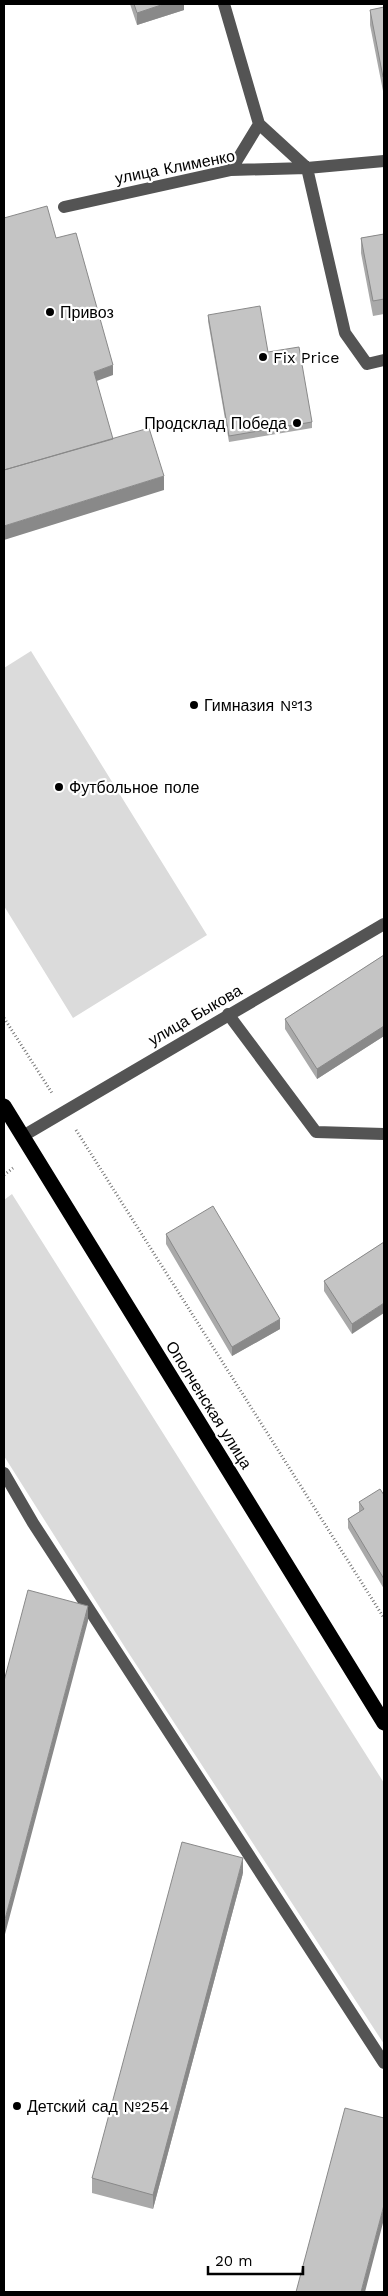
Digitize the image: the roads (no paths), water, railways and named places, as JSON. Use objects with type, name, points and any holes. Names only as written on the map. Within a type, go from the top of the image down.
[{"type":"highway","name":"Ополченская улица","points":[[4,1106],[384,1723]]},
{"type":"street","points":[[224,4],[259,124],[307,168],[346,333],[366,364],[384,360]]},
{"type":"street","points":[[231,170],[259,124]]},
{"type":"street","name":"улица Клименко","points":[[64,207],[231,170],[307,168],[384,161]]},
{"type":"street","name":"улица Быкова","points":[[23,1136],[384,924]]},
{"type":"street","points":[[228,1014],[316,1132],[384,1134]]},
{"type":"street","points":[[4,1472],[38,1532],[384,2063]]},
{"type":"place","name":"Привоз","points":[[50,312]]},
{"type":"place","name":"Fix Price","points":[[263,357]]},
{"type":"place","name":"Продсклад Победа","points":[[297,423]]},
{"type":"place","name":"Гимназия №13","points":[[194,705]]},
{"type":"place","name":"Футбольное поле","points":[[59,787]]},
{"type":"place","name":"Детский сад №254","points":[[17,2106]]}]
